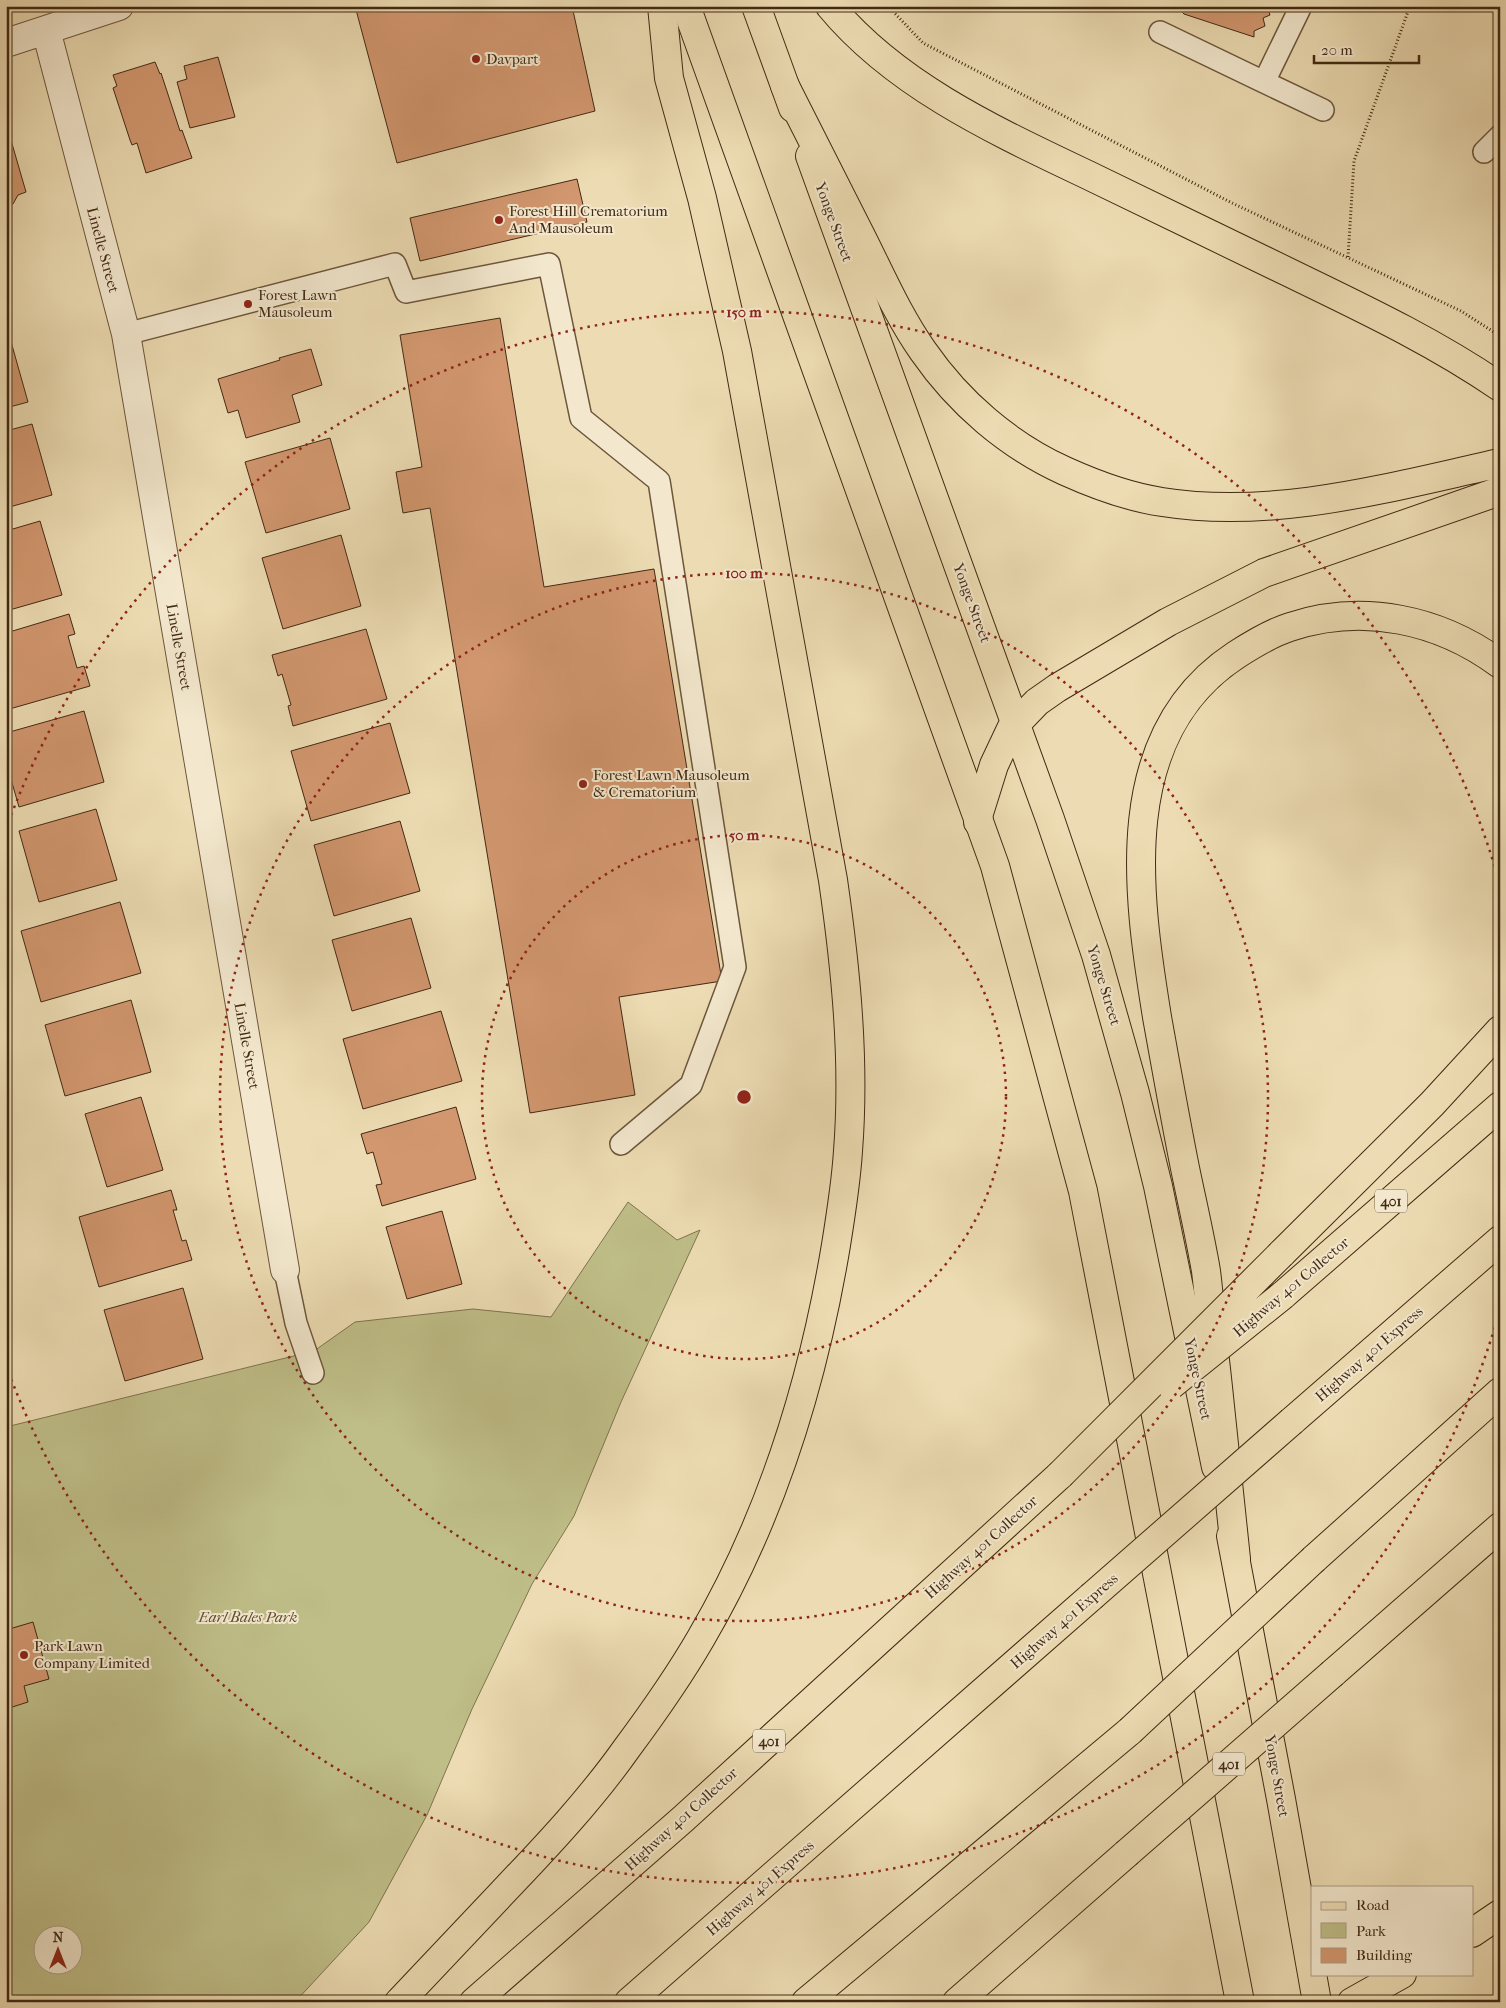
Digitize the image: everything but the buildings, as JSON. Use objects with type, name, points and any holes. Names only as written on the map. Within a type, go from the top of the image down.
[{"type":"main road","points":[[400,2001],[556,1836],[620,1758],[688,1661],[711,1620],[742,1559],[757,1524],[786,1453],[798,1416],[827,1295],[845,1178],[850,1107],[848,1020],[840,927],[833,880],[739,360],[702,198],[669,78],[662,6]]},
{"type":"main road","points":[[686,6],[995,866],[1083,1191],[1240,2002]]},
{"type":"main road","name":"Yonge Street","points":[[756,6],[1015,724],[1081,910],[1110,1002],[1135,1093],[1166,1224],[1236,1559],[1311,1969]]},
{"type":"main road","points":[[830,6],[866,42],[902,72],[942,99],[1082,172],[1369,311],[1442,351],[1500,386]]},
{"type":"main road","points":[[785,86],[894,302],[925,353],[949,384],[976,412],[1037,457],[1089,481],[1124,494],[1161,502],[1200,506],[1277,505],[1354,494],[1500,463]]},
{"type":"main road","points":[[978,822],[994,765],[1011,729],[1037,702],[1058,688],[1150,632],[1264,573],[1445,509],[1500,492]]},
{"type":"main road","points":[[1236,1559],[1206,1270],[1165,1063],[1142,911],[1141,835],[1147,794],[1156,758],[1184,705],[1196,688],[1214,670],[1248,647],[1267,637],[1307,622],[1330,617],[1356,615],[1383,616],[1417,623],[1465,641],[1500,664]]},
{"type":"main road","points":[[1060,1475],[1432,1104],[1500,1030]]},
{"type":"main road","name":"Highway 401 Collector","points":[[474,2002],[690,1812],[1060,1475],[1283,1295],[1500,1106]]},
{"type":"main road","name":"Highway 401 Express","points":[[629,2002],[1500,1240]]},
{"type":"main road","points":[[806,2002],[1130,1731],[1314,1559],[1500,1392]]},
{"type":"main road","name":"401","points":[[956,2002],[1500,1527]]},
{"type":"main road","points":[[1474,1931],[1500,1914]]},
{"type":"main road","name":"Yonge Street","points":[[1312,1976],[1317,2002]]},
{"type":"main road","points":[[1352,2002],[1398,1976]]},
{"type":"street","points":[[6,43],[119,6]]},
{"type":"street","name":"Linelle Street","points":[[46,30],[126,334],[285,1270]]},
{"type":"lane","points":[[1264,82],[1300,6]]},
{"type":"lane","points":[[1160,32],[1323,110]]},
{"type":"lane","points":[[1484,152],[1500,136]]},
{"type":"lane","points":[[126,334],[395,264],[406,292],[549,264],[581,418],[659,481],[735,967],[691,1085],[622,1144]]},
{"type":"lane","points":[[285,1270],[296,1323],[313,1373]]},
{"type":"path","points":[[888,6],[922,43],[1232,203],[1461,311],[1500,336]]},
{"type":"path","points":[[1348,257],[1354,161],[1410,6]]},
{"type":"green space","name":"Earl Bales Park","points":[[628,1202],[677,1240],[700,1230],[621,1402],[574,1516],[532,1584],[472,1709],[427,1815],[369,1922],[295,2002],[6,2002],[6,1427],[314,1351],[355,1322],[473,1309],[551,1317]]},
{"type":"place","name":"Davpart","points":[[476,59]]},
{"type":"place","name":"Forest Hill Crematorium And Mausoleum","points":[[499,220]]},
{"type":"place","name":"Forest Lawn Mausoleum","points":[[248,304]]},
{"type":"place","name":"Forest Lawn Mausoleum & Crematorium","points":[[583,784]]},
{"type":"place","name":"Park Lawn Company Limited","points":[[24,1655]]}]
